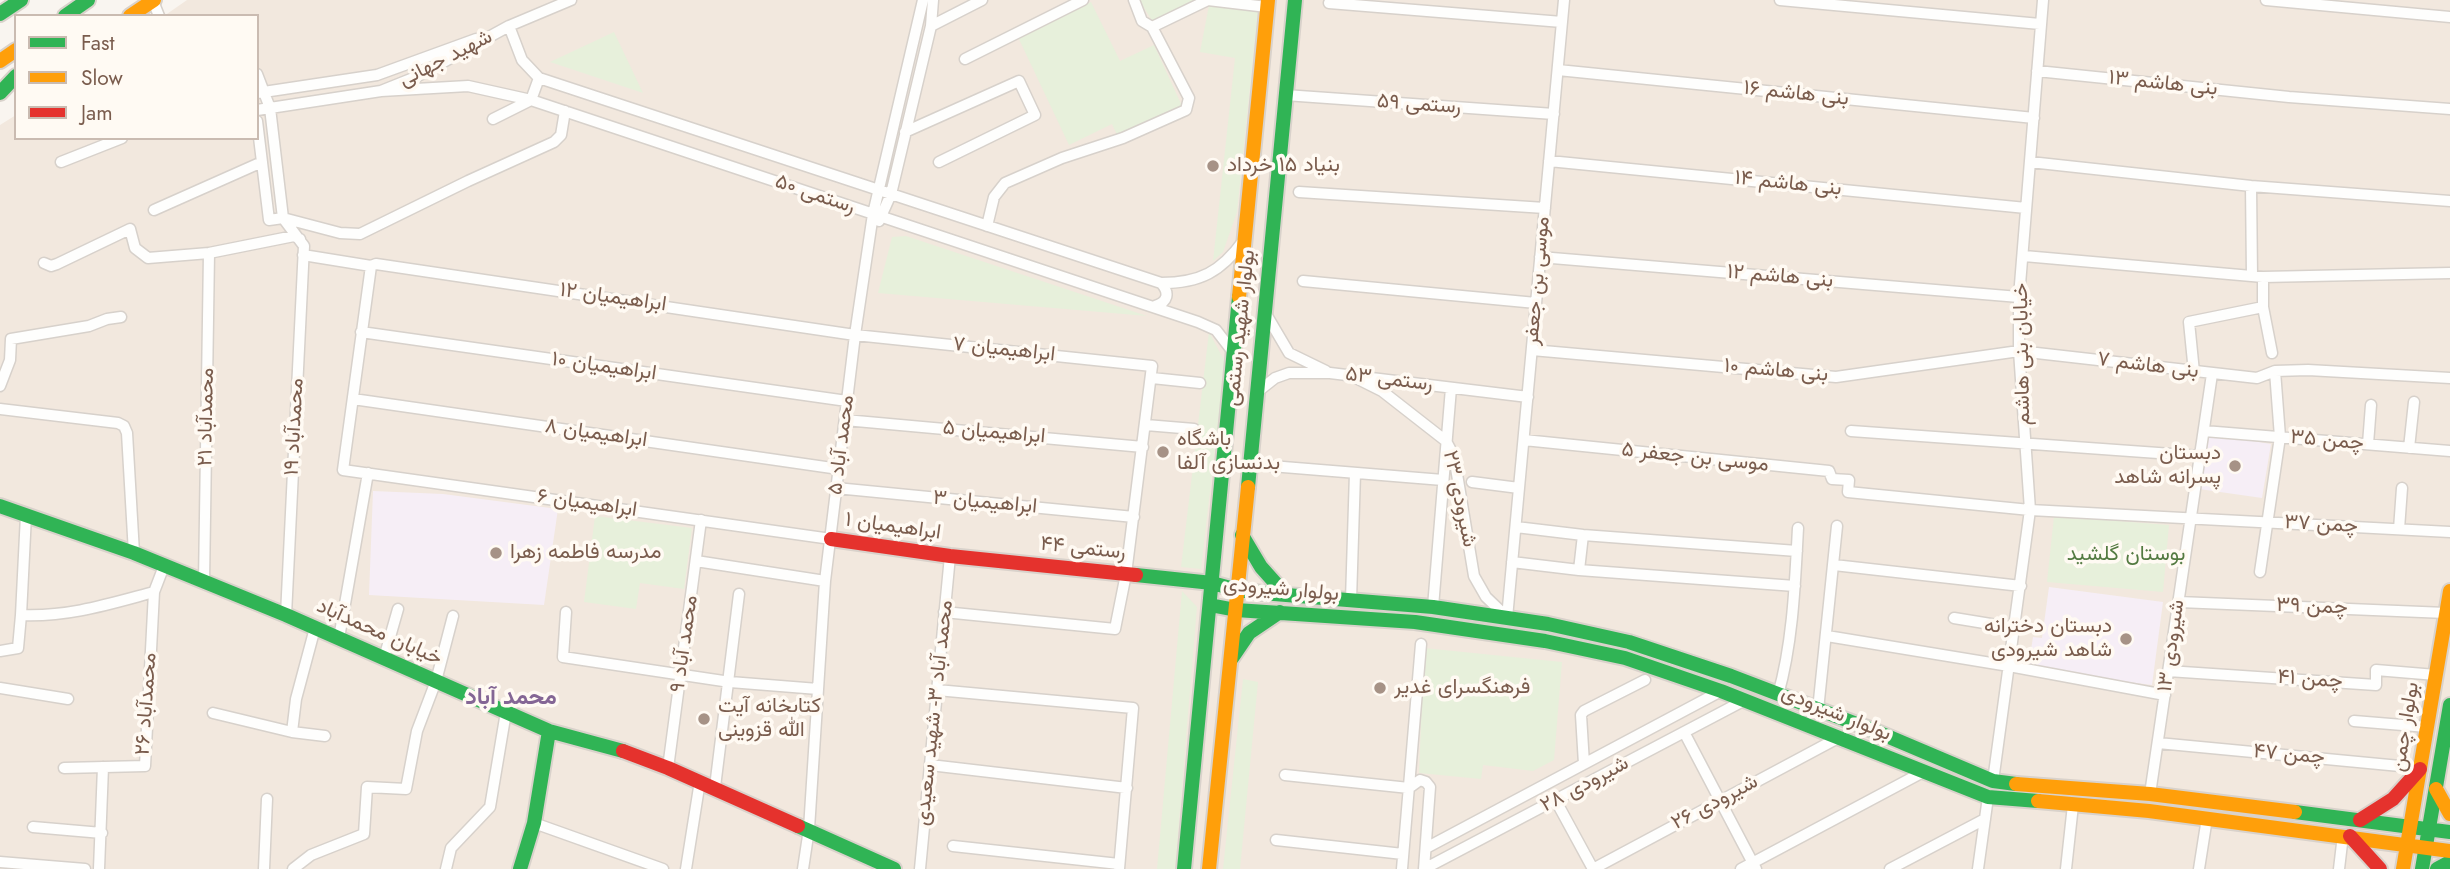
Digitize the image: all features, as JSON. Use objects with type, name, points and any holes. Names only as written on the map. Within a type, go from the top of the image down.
[{"type":"main road","points":[[0,14],[21,0]]},
{"type":"main road","points":[[133,14],[154,0]]},
{"type":"main road","name":"بولوار شهید رستمی","points":[[1209,869],[1232,659],[1294,0]]},
{"type":"main road","points":[[68,14],[87,1]]},
{"type":"main road","points":[[74,14],[87,1]]},
{"type":"main road","name":"بولوار شهید رستمی","points":[[1184,869],[1268,4]]},
{"type":"main road","points":[[0,96],[14,78]]},
{"type":"main road","name":"خیابان محمدآباد","points":[[0,506],[134,553],[286,615],[549,731],[611,747],[715,787],[809,829],[863,862],[894,869]]},
{"type":"main road","points":[[1242,535],[1261,567],[1286,595]]},
{"type":"main road","name":"ابراهیمیان ۱","points":[[831,539],[950,556]]},
{"type":"main road","points":[[1215,545],[1228,553],[1241,551]]},
{"type":"main road","name":"رستمی ۴۴","points":[[950,556],[1212,583]]},
{"type":"main road","name":"بولوار شیرودی","points":[[1212,583],[1238,590],[1286,595],[1351,595],[1548,624],[1629,642],[1676,656],[1993,780],[2025,785],[2150,794],[2450,832]]},
{"type":"main road","name":"بولوار چمن","points":[[2403,869],[2450,591]]},
{"type":"main road","name":"بولوار شیرودی","points":[[1210,606],[1415,622],[1545,641],[1625,658],[1745,700],[1988,797],[2207,818],[2450,850]]},
{"type":"main road","points":[[1232,659],[1249,633],[1281,612]]},
{"type":"main road","name":"بولوار چمن","points":[[2422,869],[2450,705]]},
{"type":"main road","points":[[520,869],[534,823],[549,731]]},
{"type":"main road","points":[[1195,753],[1202,749],[1211,749],[1221,761]]},
{"type":"main road","points":[[2360,820],[2386,807],[2421,768]]},
{"type":"main road","points":[[2436,789],[2450,814]]},
{"type":"main road","points":[[2347,836],[2380,869]]},
{"type":"main road","points":[[2437,869],[2450,862]]},
{"type":"street","name":"شهید جهانی","points":[[259,108],[381,91],[416,77],[559,0]]},
{"type":"street","name":"شهید جهانی","points":[[260,93],[377,75],[571,0]]},
{"type":"street","points":[[878,216],[879,190],[923,0]]},
{"type":"street","points":[[878,216],[891,194],[931,26],[933,0]]},
{"type":"street","points":[[931,26],[982,0]]},
{"type":"street","points":[[965,59],[1083,0]]},
{"type":"street","points":[[987,226],[994,197],[1005,183],[1062,158],[1123,138],[1186,110],[1189,98],[1152,27],[1142,21],[1134,0]]},
{"type":"street","points":[[1152,27],[1208,0],[1268,4]]},
{"type":"street","name":"موسی بن جعفر","points":[[1507,618],[1564,0]]},
{"type":"street","points":[[1780,0],[2040,24]]},
{"type":"street","name":"خیابان بنی هاشم","points":[[1993,780],[2030,510],[2019,351],[2019,297],[2043,0]]},
{"type":"street","points":[[2266,0],[2450,17]]},
{"type":"street","points":[[1329,3],[1562,22]]},
{"type":"street","points":[[493,119],[531,100],[539,78],[522,60],[509,26]]},
{"type":"street","name":"بنی هاشم ۱۶","points":[[1558,70],[2034,118]]},
{"type":"street","name":"بنی هاشم ۱۳","points":[[2037,71],[2289,97],[2450,109]]},
{"type":"street","name":"رستمی ۵۰","points":[[539,78],[1161,283],[1181,283],[1198,279],[1216,270],[1245,240]]},
{"type":"street","points":[[905,132],[1019,81],[1035,115],[939,162]]},
{"type":"street","name":"رستمی ۵۰","points":[[381,91],[468,86],[531,100],[1155,306],[1216,330],[1233,352]]},
{"type":"street","points":[[260,93],[270,108],[283,218],[300,239]]},
{"type":"street","name":"رستمی ۵۹","points":[[1285,95],[1554,114]]},
{"type":"street","points":[[259,137],[269,220],[283,218],[340,233],[360,234],[554,142],[561,135],[565,111]]},
{"type":"street","points":[[61,162],[117,140]]},
{"type":"street","name":"بنی هاشم ۱۴","points":[[1549,161],[2026,208]]},
{"type":"street","points":[[153,210],[262,162]]},
{"type":"street","points":[[2030,162],[2251,186],[2450,201]]},
{"type":"street","points":[[2251,186],[2257,276],[2272,354]]},
{"type":"street","points":[[1299,192],[1545,208]]},
{"type":"street","name":"محمد آباد ۵","points":[[803,869],[809,829],[825,581],[855,335],[872,230],[878,216]]},
{"type":"street","points":[[44,263],[53,266],[130,229],[135,248],[148,258],[209,253],[294,236],[300,239]]},
{"type":"street","name":"محمدآباد ۱۹","points":[[286,615],[304,246],[300,239]]},
{"type":"street","name":"محمدآباد ۲۱","points":[[204,582],[209,253]]},
{"type":"street","name":"ابراهیمیان ۱۲","points":[[303,255],[371,267],[376,264],[855,335]]},
{"type":"street","points":[[2024,256],[2257,276],[2450,273]]},
{"type":"street","name":"بنی هاشم ۱۲","points":[[1541,257],[2019,297]]},
{"type":"street","points":[[353,399],[371,267]]},
{"type":"street","points":[[1303,281],[1536,303]]},
{"type":"street","points":[[1155,306],[1163,304],[1167,297],[1166,289],[1161,283]]},
{"type":"street","points":[[2194,372],[2189,322],[2263,307]]},
{"type":"street","points":[[1265,312],[1289,352],[1330,373]]},
{"type":"street","points":[[0,386],[10,360],[11,339],[89,326],[121,317]]},
{"type":"street","name":"ابراهیمیان ۱۰","points":[[361,332],[847,401]]},
{"type":"street","name":"ابراهیمیان ۷","points":[[855,335],[1152,366],[1152,378]]},
{"type":"street","name":"بنی هاشم ۱۰","points":[[1532,350],[1836,377],[2019,351]]},
{"type":"street","name":"بنی هاشم ۷","points":[[2019,351],[2257,378],[2275,371],[2308,370],[2450,378]]},
{"type":"street","points":[[2260,572],[2280,438],[2275,371]]},
{"type":"street","name":"رستمی ۵۳","points":[[1255,394],[1275,378],[1289,373],[1330,373],[1528,397]]},
{"type":"street","name":"شیرودی ۱۳","points":[[2150,794],[2212,374]]},
{"type":"street","name":"شیرودی ۲۳","points":[[1352,376],[1382,391],[1446,441],[1454,456],[1474,576],[1486,597],[1507,618]]},
{"type":"street","points":[[944,612],[1115,629],[1126,574],[1152,378],[1200,383]]},
{"type":"street","points":[[1433,607],[1451,388]]},
{"type":"street","name":"ابراهیمیان ۸","points":[[353,399],[839,469]]},
{"type":"street","name":"ابراهیمیان ۶","points":[[353,399],[344,470],[831,539]]},
{"type":"street","points":[[2409,448],[2414,402]]},
{"type":"street","points":[[2368,444],[2371,405]]},
{"type":"street","points":[[0,409],[124,426],[127,433],[134,553]]},
{"type":"street","name":"ابراهیمیان ۵","points":[[845,420],[1143,447]]},
{"type":"street","points":[[1146,425],[1194,429]]},
{"type":"street","points":[[1851,431],[2200,456]]},
{"type":"street","name":"چمن ۳۵","points":[[2204,431],[2450,451]]},
{"type":"street","name":"موسی بن جعفر ۵","points":[[1524,440],[1829,471],[1832,479],[1849,480],[1848,492]]},
{"type":"street","points":[[1271,467],[1443,480]]},
{"type":"street","points":[[339,638],[368,473]]},
{"type":"street","points":[[1351,595],[1355,473]]},
{"type":"street","points":[[1472,482],[1519,488]]},
{"type":"street","name":"ابراهیمیان ۳","points":[[836,488],[1134,517]]},
{"type":"street","points":[[2399,529],[2402,488]]},
{"type":"street","name":"چمن ۳۷","points":[[1848,492],[2030,510],[2450,532]]},
{"type":"street","points":[[0,651],[18,648],[26,515]]},
{"type":"street","name":"محمد آباد ۹","points":[[668,768],[701,520]]},
{"type":"street","points":[[1818,710],[1837,526]]},
{"type":"street","points":[[1516,527],[1583,535],[1797,551]]},
{"type":"street","points":[[1778,695],[1784,676],[1795,586],[1798,528]]},
{"type":"street","points":[[1579,570],[1583,535]]},
{"type":"street","name":"محمد آباد ۳- شهید سعیدی","points":[[920,869],[950,556]]},
{"type":"street","points":[[696,561],[825,581]]},
{"type":"street","points":[[1512,562],[1579,570],[1795,586]]},
{"type":"street","points":[[1834,565],[2021,586]]},
{"type":"street","name":"محمدآباد ۲۶","points":[[64,768],[145,765],[154,592],[164,566]]},
{"type":"street","points":[[21,615],[50,616],[154,592]]},
{"type":"street","points":[[715,787],[739,594]]},
{"type":"street","name":"چمن ۳۹","points":[[2179,602],[2446,613]]},
{"type":"street","points":[[384,658],[398,609]]},
{"type":"street","points":[[566,612],[563,657],[730,682],[818,690]]},
{"type":"street","points":[[293,869],[311,855],[364,834],[368,787],[406,789],[417,731],[436,681],[453,616]]},
{"type":"street","points":[[1954,618],[2015,628]]},
{"type":"street","points":[[292,732],[296,699],[315,628]]},
{"type":"street","points":[[1827,636],[2165,695]]},
{"type":"street","points":[[1402,869],[1421,644]]},
{"type":"street","name":"چمن ۴۱","points":[[2168,671],[2376,685],[2376,670],[2436,675]]},
{"type":"street","points":[[1584,764],[1581,715],[1645,680]]},
{"type":"street","points":[[0,688],[68,699]]},
{"type":"street","points":[[937,690],[1133,708],[1119,866],[953,846]]},
{"type":"street","name":"شیرودی ۲۸","points":[[1426,848],[1721,691]]},
{"type":"street","name":"شیرودی ۲۸","points":[[1424,869],[1745,700]]},
{"type":"street","points":[[446,869],[451,848],[489,807],[506,712]]},
{"type":"street","points":[[213,713],[292,732],[325,736]]},
{"type":"street","points":[[2354,721],[2427,727]]},
{"type":"street","points":[[1684,732],[1754,866]]},
{"type":"street","name":"شیرودی ۲۶","points":[[1592,869],[1838,738]]},
{"type":"street","name":"چمن ۴۷","points":[[2158,743],[2421,768]]},
{"type":"street","points":[[930,765],[1127,788]]},
{"type":"street","points":[[99,869],[103,767]]},
{"type":"street","points":[[1741,869],[1754,866],[1923,772]]},
{"type":"street","points":[[1284,775],[1409,788],[1420,780],[1426,782],[1430,787],[1424,869]]},
{"type":"street","points":[[686,869],[700,781]]},
{"type":"street","points":[[1978,869],[1988,797]]},
{"type":"street","points":[[264,869],[267,799]]},
{"type":"street","points":[[1556,800],[1592,869]]},
{"type":"street","points":[[2066,869],[2073,804]]},
{"type":"street","points":[[2199,869],[2207,818]]},
{"type":"street","points":[[1890,869],[1985,819]]},
{"type":"street","points":[[534,823],[663,869]]},
{"type":"street","points":[[33,827],[102,833]]},
{"type":"street","points":[[2339,869],[2347,836]]},
{"type":"street","points":[[1276,840],[1403,854]]},
{"type":"street","points":[[0,863],[85,869]]},
{"type":"shaded area","points":[[187,0],[2450,0],[2450,869],[0,869],[0,125],[14,116],[14,140],[259,140],[259,14],[167,14]]},
{"type":"shaded area","name":"دبستان پسرانه شاهد","points":[[2208,434],[2271,444],[2262,498],[2199,489]]},
{"type":"shaded area","name":"مدرسه فاطمه زهرا","points":[[373,491],[443,494],[558,509],[544,605],[369,595]]},
{"type":"shaded area","points":[[2049,587],[2163,602],[2152,685],[2028,669],[2033,637],[2042,638]]},
{"type":"green space","points":[[1139,0],[1195,0],[1153,22]]},
{"type":"green space","points":[[1210,0],[1259,0],[1237,212],[1223,252],[1213,261],[1235,58],[1200,52]]},
{"type":"green space","points":[[1091,2],[1120,61],[1154,45],[1182,106],[1118,137],[1112,124],[1069,145],[1018,37]]},
{"type":"green space","points":[[614,32],[643,93],[550,62]]},
{"type":"green space","points":[[906,236],[1147,316],[878,293],[892,237]]},
{"type":"green space","points":[[1209,332],[1225,362],[1201,569],[1181,567]]},
{"type":"green space","points":[[595,516],[692,528],[684,589],[640,583],[636,609],[584,602]]},
{"type":"green space","name":"بوستان گلشید","points":[[2054,516],[2169,525],[2163,592],[2047,582]]},
{"type":"green space","points":[[1182,591],[1197,607],[1175,869],[1157,869]]},
{"type":"green space","points":[[1424,648],[1562,662],[1554,760],[1533,771],[1483,765],[1481,779],[1419,773]]},
{"type":"green space","points":[[1243,679],[1258,682],[1240,869],[1223,869]]},
{"type":"traffic: fast","points":[[0,14],[21,0]]},
{"type":"traffic: fast","points":[[68,14],[88,0]]},
{"type":"traffic: fast","points":[[1248,487],[1295,0]]},
{"type":"traffic: fast","points":[[0,93],[14,78]]},
{"type":"traffic: fast","points":[[1184,869],[1239,297]]},
{"type":"traffic: fast","points":[[0,506],[134,553],[286,615],[549,731],[623,751]]},
{"type":"traffic: fast","points":[[1242,535],[1261,567],[1286,595]]},
{"type":"traffic: fast","points":[[1136,575],[1212,583],[1262,593],[1433,607],[1548,624],[1629,642],[1731,676],[1875,731],[1993,781],[2016,784]]},
{"type":"traffic: fast","points":[[1210,605],[1236,610],[1415,622],[1545,641],[1625,658],[1721,691],[1988,797],[2038,801]]},
{"type":"traffic: fast","points":[[1232,658],[1249,633],[1280,612]]},
{"type":"traffic: fast","points":[[2422,869],[2450,705]]},
{"type":"traffic: fast","points":[[520,869],[534,823],[549,731]]},
{"type":"traffic: fast","points":[[2295,812],[2450,832]]},
{"type":"traffic: fast","points":[[798,826],[894,869]]},
{"type":"traffic: fast","points":[[2437,869],[2450,862]]},
{"type":"traffic: slow","points":[[133,14],[154,0]]},
{"type":"traffic: slow","points":[[1239,297],[1268,0]]},
{"type":"traffic: slow","points":[[0,61],[14,51]]},
{"type":"traffic: slow","points":[[1209,869],[1248,487]]},
{"type":"traffic: slow","points":[[2403,869],[2450,591]]},
{"type":"traffic: slow","points":[[2016,784],[2150,794],[2295,812]]},
{"type":"traffic: slow","points":[[2436,789],[2450,814]]},
{"type":"traffic: slow","points":[[2038,801],[2149,811],[2450,851]]},
{"type":"traffic: jam","points":[[831,539],[950,556],[1136,575]]},
{"type":"traffic: jam","points":[[623,751],[668,768],[798,826]]},
{"type":"traffic: jam","points":[[2360,820],[2393,799],[2420,769]]},
{"type":"traffic: jam","points":[[2350,836],[2380,869]]},
{"type":"place","name":"بنیاد ۱۵ خرداد","points":[[1213,166]]},
{"type":"place","name":"باشگاه بدنسازی آلفا","points":[[1163,452]]},
{"type":"place","name":"دبستان پسرانه شاهد","points":[[2235,466]]},
{"type":"place","name":"مدرسه فاطمه زهرا","points":[[496,553]]},
{"type":"place","name":"دبستان دخترانه شاهد شیرودی","points":[[2126,639]]},
{"type":"place","name":"فرهنگسرای غدیر","points":[[1380,688]]},
{"type":"place","name":"کتابخانه آیت الله قزوینی","points":[[704,719]]},
{"type":"district","name":"محمد آباد","points":[[511,698]]}]
